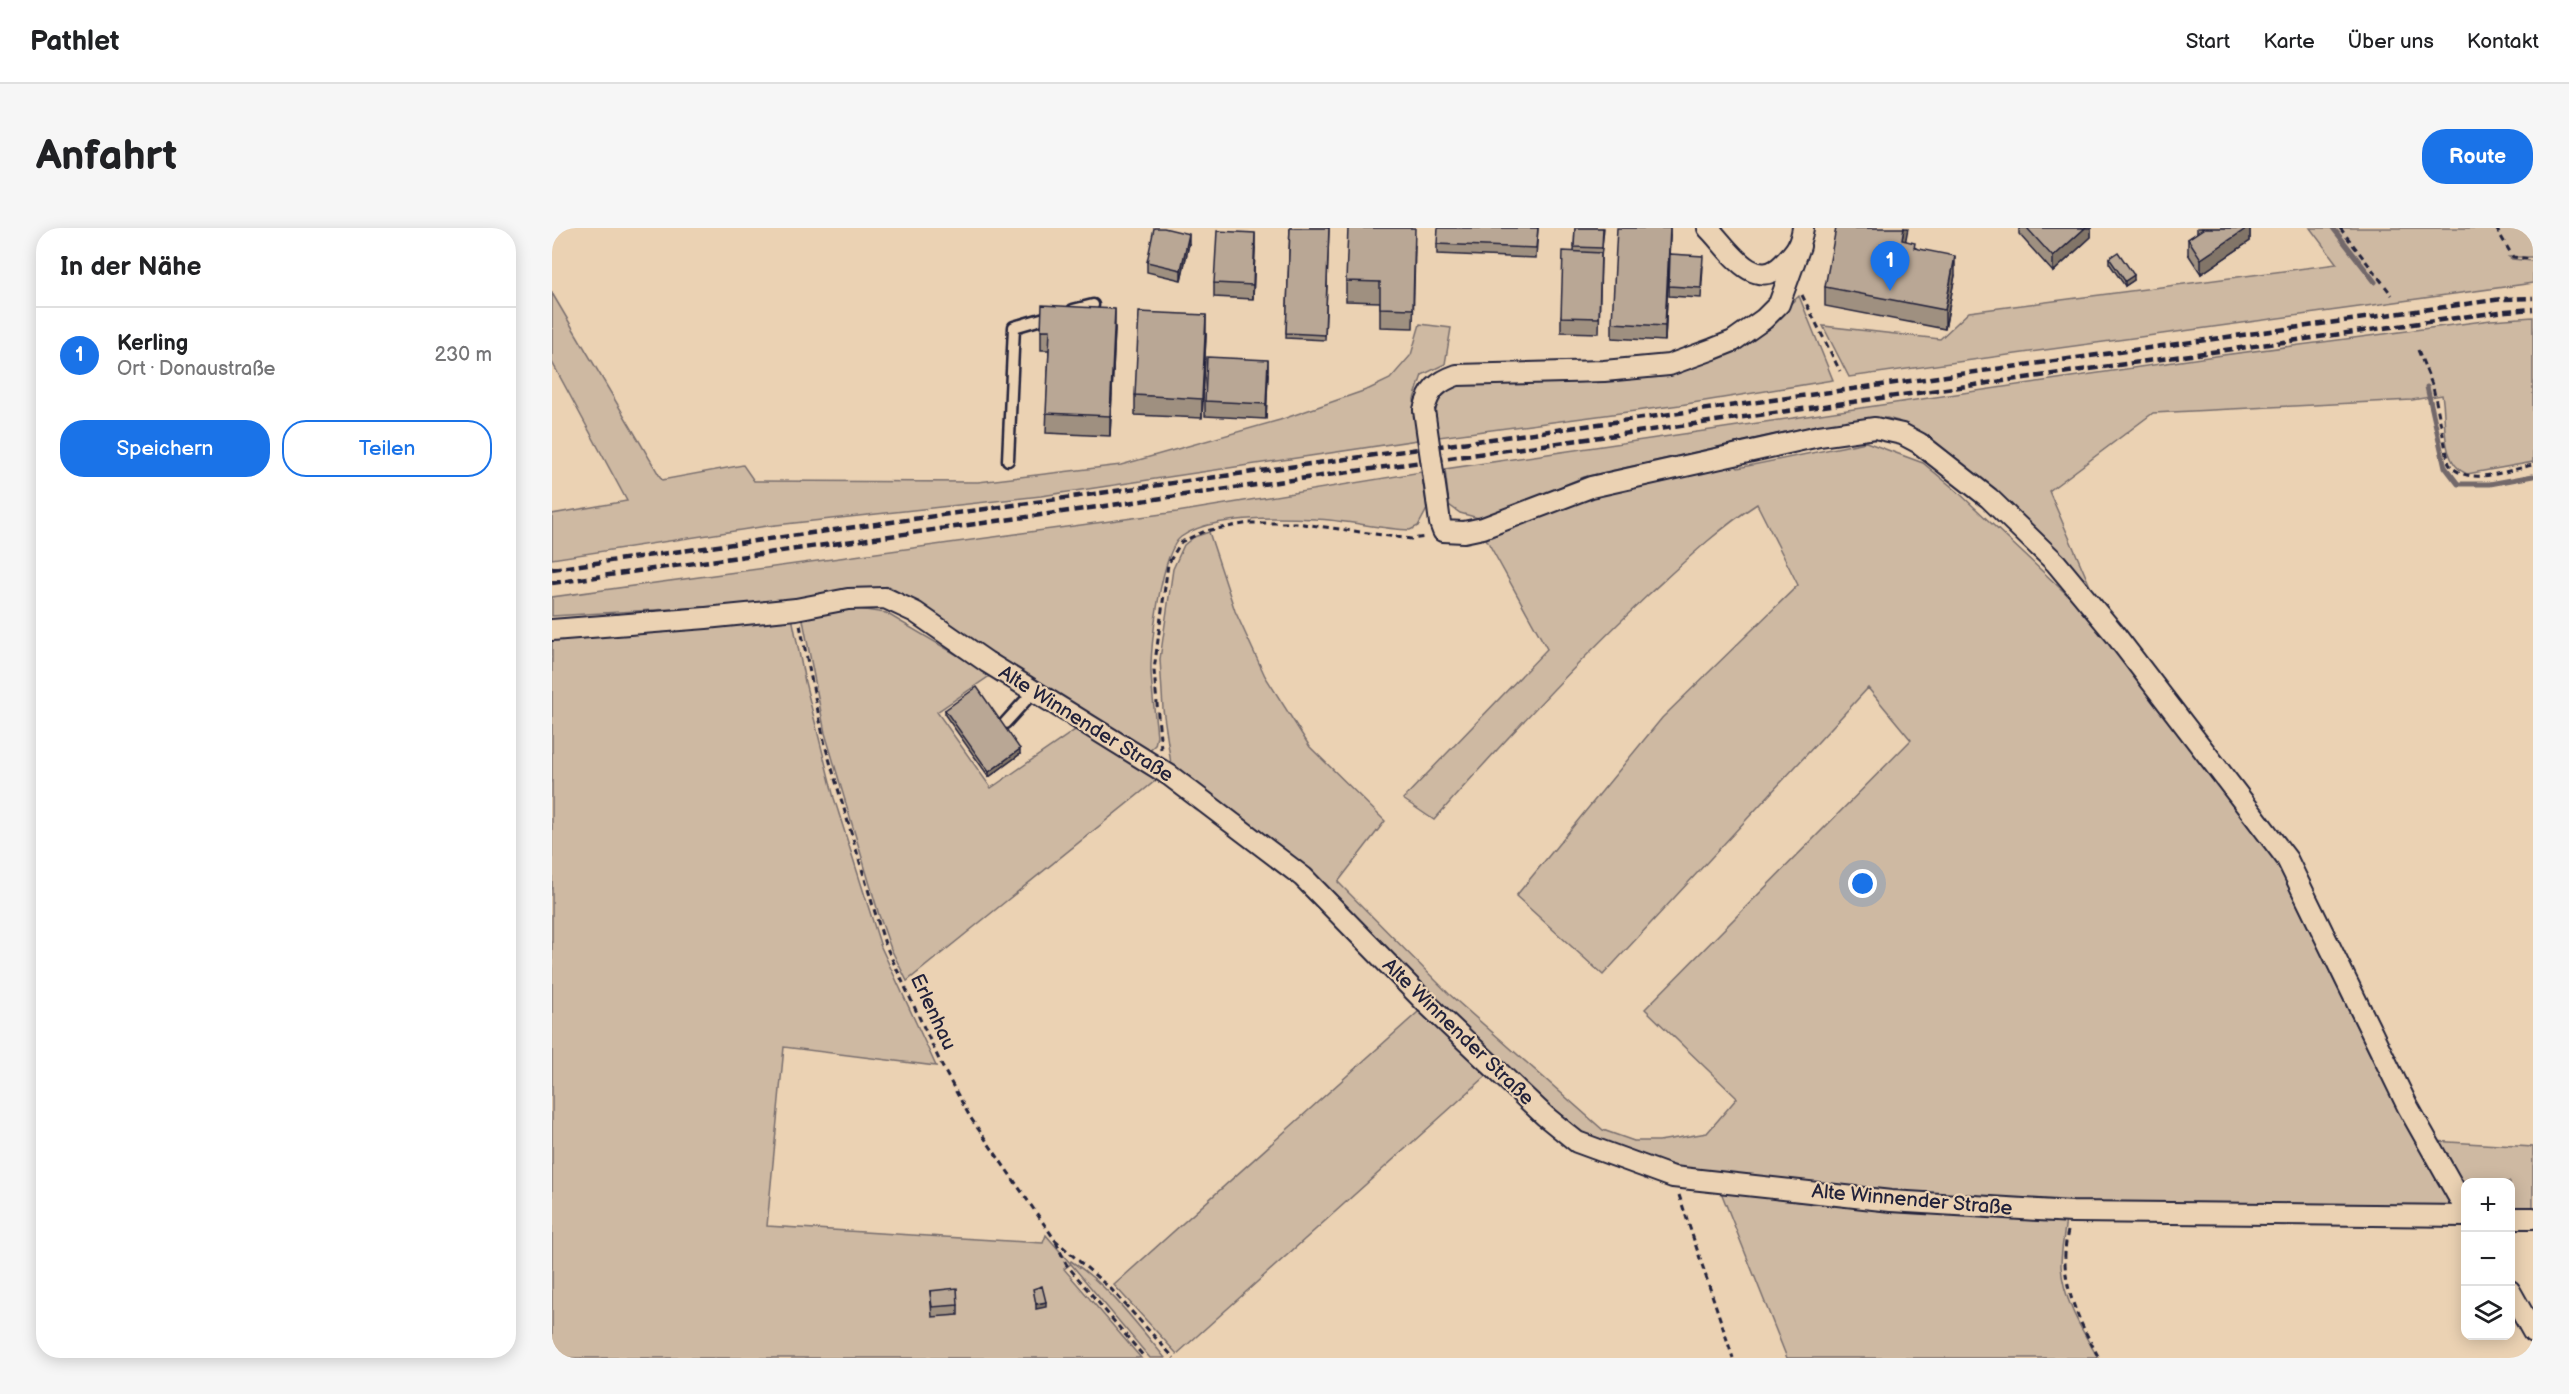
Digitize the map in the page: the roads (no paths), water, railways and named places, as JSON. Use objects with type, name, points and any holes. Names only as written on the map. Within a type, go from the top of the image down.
[{"type":"street","points":[[1708,228],[1729,253],[1756,273],[1777,269],[1801,237]]},
{"type":"street","points":[[1801,237],[1779,304],[1764,319],[1733,341],[1713,349],[1669,365],[1604,371],[1457,375],[1443,380],[1431,390],[1424,411],[1443,531],[1464,532],[1483,528],[1591,487],[1819,436],[1875,428],[1902,434],[1919,443],[1989,498],[2056,563],[2114,633],[2287,859],[2408,1107],[2461,1201]]},
{"type":"street","name":"Alte Winnender Straße","points":[[552,630],[796,609],[848,599],[885,598],[915,612],[987,662],[1160,769],[1303,877],[1426,1004],[1545,1116],[1576,1142],[1673,1177],[1891,1201],[2072,1212],[2461,1216]]},
{"type":"street","points":[[2515,1218],[2533,1218]]},
{"type":"street","points":[[2515,1298],[2533,1332]]},
{"type":"lane","points":[[1008,460],[1014,327],[1093,305]]},
{"type":"lane","points":[[1005,723],[1035,690]]},
{"type":"waterway","points":[[2333,228],[2375,282]]},
{"type":"waterway","points":[[2427,387],[2445,467],[2458,484],[2490,484],[2533,476]]},
{"type":"railway","points":[[552,569],[2502,299],[2533,298]]},
{"type":"railway","points":[[552,583],[2533,309]]},
{"type":"place","name":"Kerling","points":[[1890,291]]}]
